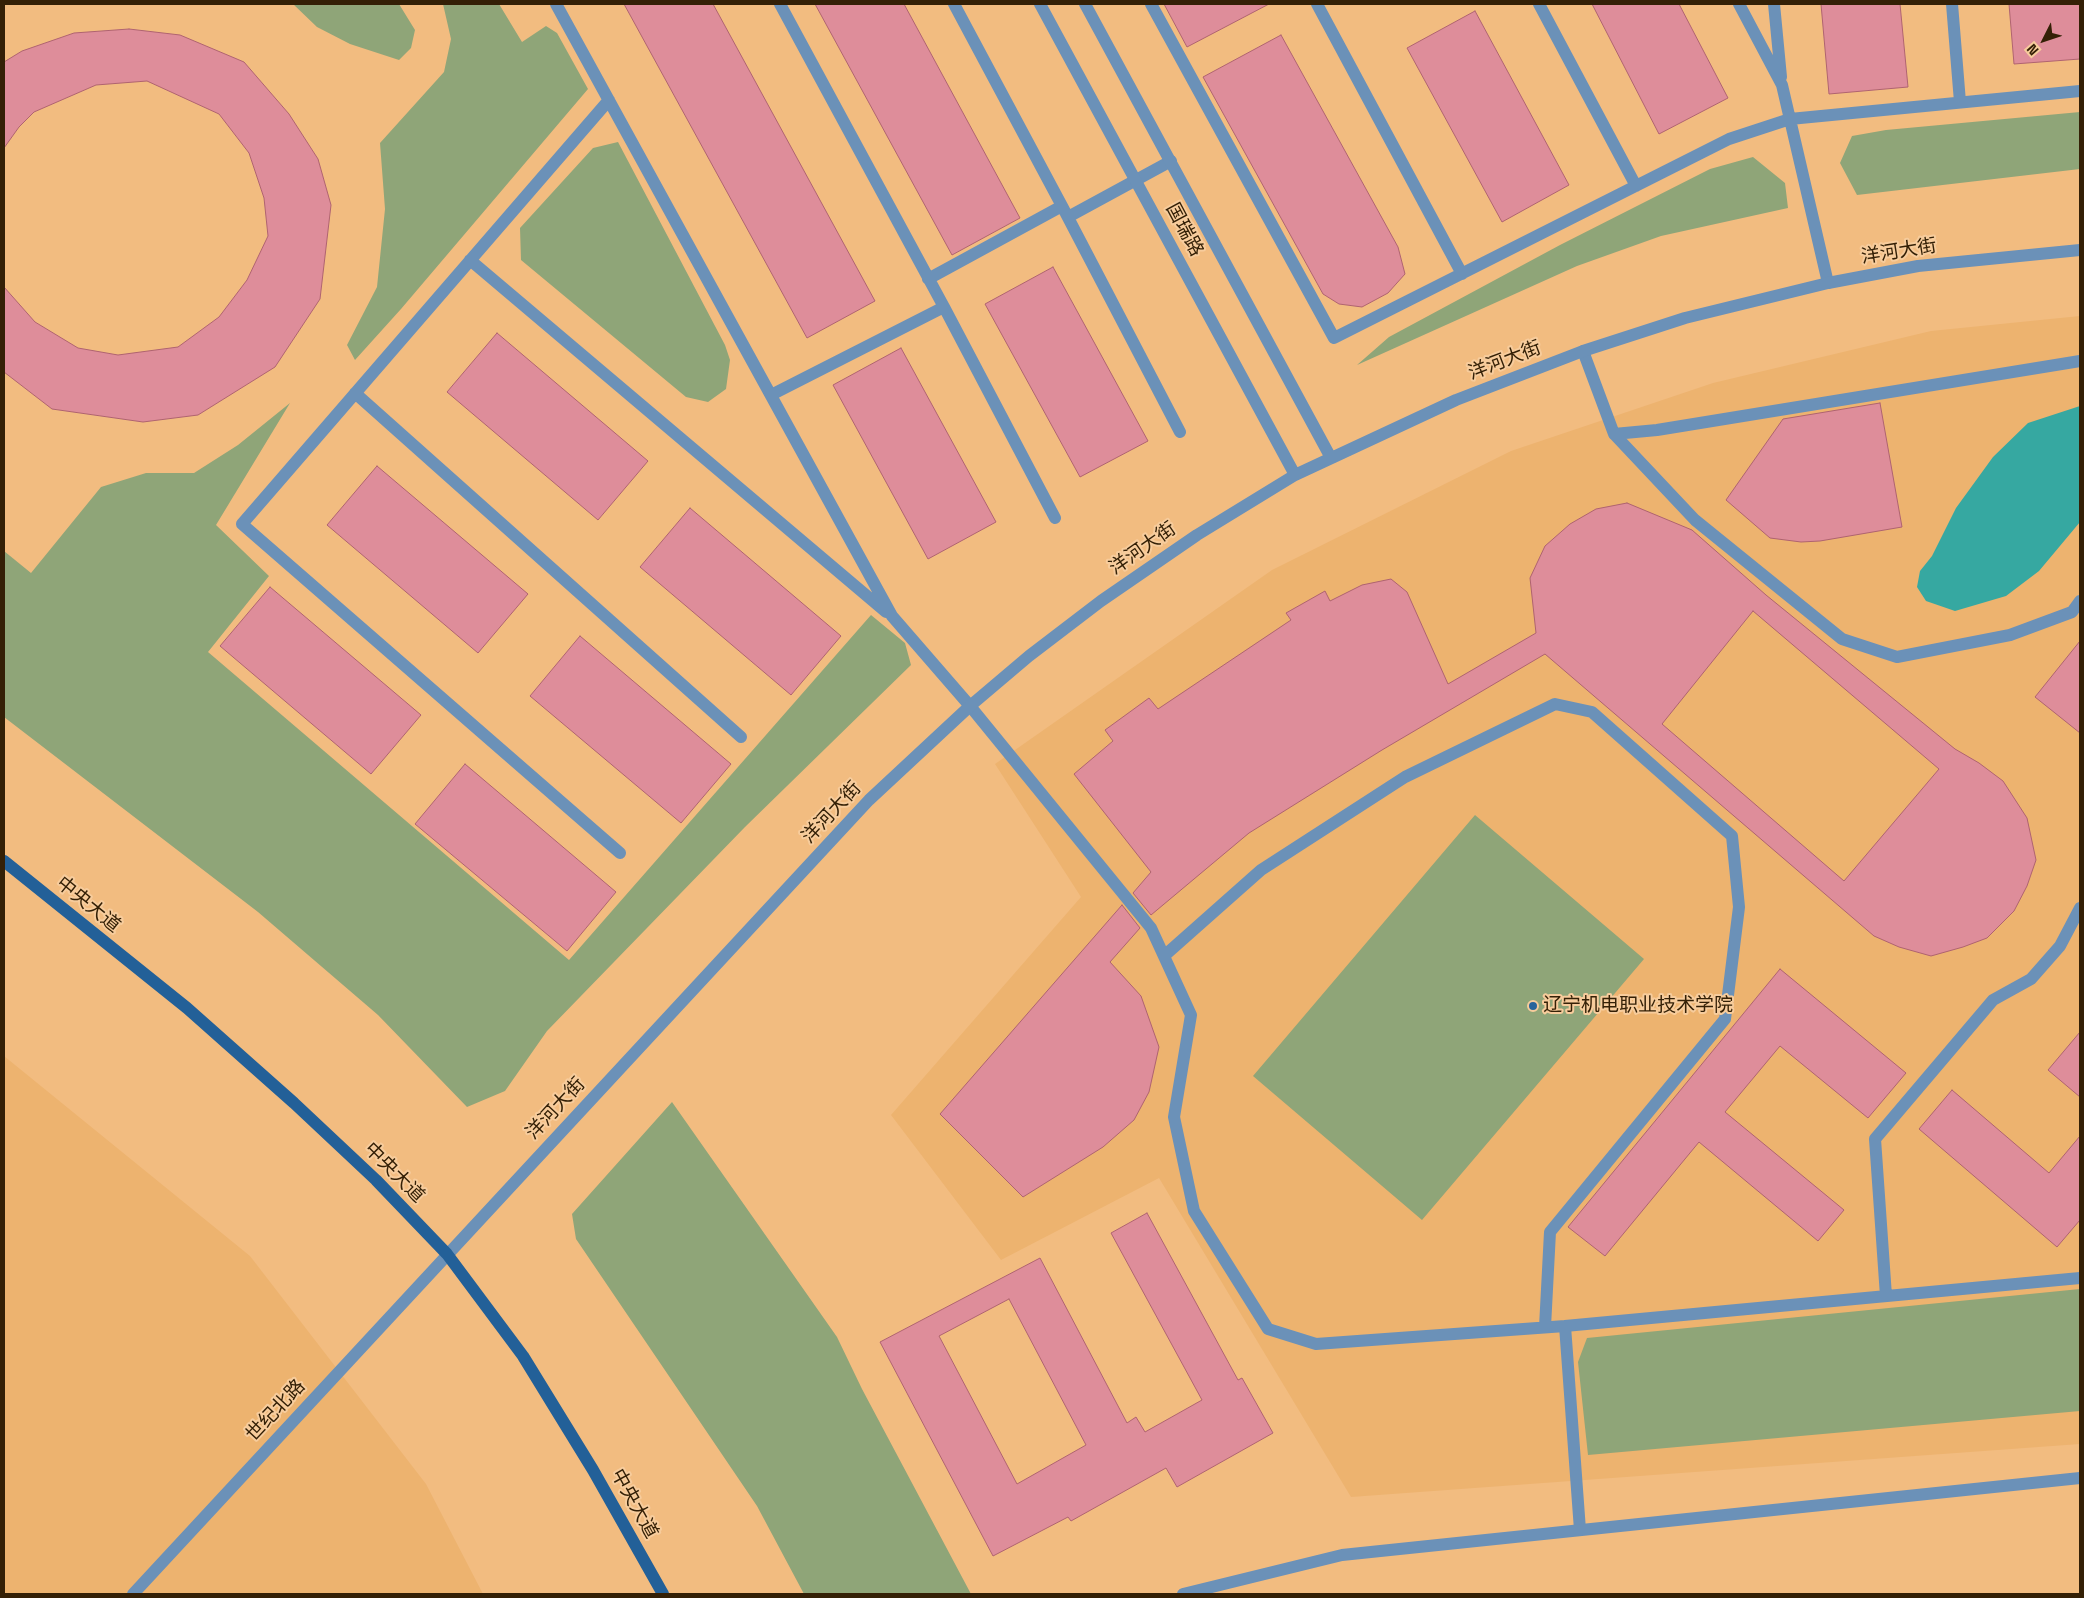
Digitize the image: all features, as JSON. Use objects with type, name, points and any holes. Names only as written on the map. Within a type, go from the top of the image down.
[{"type":"main road","name":"中央大道","points":[[4,861],[187,1008],[287,1096],[376,1180],[447,1254],[523,1356],[593,1470],[663,1594]]},
{"type":"street","points":[[556,4],[892,616]]},
{"type":"street","points":[[780,4],[944,307],[1055,518]]},
{"type":"street","points":[[954,4],[1180,432]]},
{"type":"street","name":"国瑞路","points":[[1040,4],[1295,474]]},
{"type":"street","name":"国瑞路","points":[[1085,4],[1331,458]]},
{"type":"street","points":[[1151,4],[1334,338],[1729,139],[1790,119],[2080,91]]},
{"type":"street","points":[[1317,4],[1462,274]]},
{"type":"street","points":[[1539,4],[1636,186]]},
{"type":"street","points":[[1739,4],[1782,85]]},
{"type":"street","points":[[1774,4],[1782,85],[1828,283]]},
{"type":"street","points":[[1952,4],[1960,102]]},
{"type":"street","points":[[608,100],[242,524],[620,853]]},
{"type":"street","points":[[928,279],[1065,212],[1136,181],[1171,161]]},
{"type":"street","name":"洋河大街","points":[[447,1254],[869,800],[970,706],[1029,656],[1101,601],[1197,535],[1295,474],[1456,400],[1583,351],[1685,318],[1828,283],[1918,266],[2080,250]]},
{"type":"street","points":[[470,260],[892,616],[970,706],[1151,928],[1191,1014],[1174,1117],[1194,1211],[1268,1329],[1316,1344],[1565,1326],[2080,1278]]},
{"type":"street","points":[[770,395],[944,307]]},
{"type":"street","points":[[1583,351],[1614,434],[1696,520],[1842,639],[1897,657],[2010,634],[2072,612],[2080,601]]},
{"type":"street","points":[[1614,434],[1657,430],[2080,361]]},
{"type":"street","points":[[356,393],[741,737]]},
{"type":"street","points":[[1164,956],[1261,870],[1397,782],[1556,704],[1592,712],[1732,836],[1739,907],[1725,1019],[1550,1232],[1545,1327]]},
{"type":"street","points":[[1886,1296],[1875,1139],[1993,1000],[2031,979],[2060,946],[2080,908]]},
{"type":"street","name":"世纪北路","points":[[133,1594],[447,1254]]},
{"type":"street","points":[[1565,1326],[1580,1530]]},
{"type":"street","points":[[1183,1594],[1342,1555],[2080,1478]]},
{"type":"shaded area","name":"辽宁机电职业技术学院","points":[[2080,316],[2080,1444],[1351,1497],[1159,1178],[1001,1260],[891,1115],[1081,897],[995,764],[1272,570],[1511,451],[1713,383],[1931,331]]},
{"type":"shaded area","points":[[4,1056],[250,1256],[426,1484],[483,1594],[4,1594]]},
{"type":"green space","points":[[293,4],[399,4],[415,30],[411,48],[399,60],[350,44],[317,27]]},
{"type":"green space","points":[[443,4],[499,4],[522,42],[546,26],[557,33],[588,89],[401,309],[355,360],[347,345],[377,287],[385,209],[380,143],[444,72],[451,39]]},
{"type":"green space","points":[[2080,112],[2080,169],[1857,195],[1840,163],[1852,136],[1886,130]]},
{"type":"green space","points":[[618,142],[725,345],[730,360],[726,389],[708,402],[686,397],[521,260],[520,228],[593,148]]},
{"type":"green space","points":[[1753,157],[1785,183],[1788,208],[1661,236],[1577,266],[1357,365],[1389,337],[1560,245],[1710,169]]},
{"type":"green space","points":[[290,403],[216,525],[269,576],[208,652],[569,960],[871,615],[905,643],[911,665],[745,827],[547,1031],[505,1091],[467,1107],[378,1015],[258,912],[4,717],[4,551],[31,573],[101,487],[146,473],[194,473],[238,445]]},
{"type":"green space","points":[[1475,815],[1644,959],[1422,1220],[1253,1076]]},
{"type":"green space","points":[[672,1102],[837,1337],[862,1389],[971,1594],[804,1594],[757,1506],[576,1239],[572,1214]]},
{"type":"green space","points":[[2080,1289],[2080,1411],[1588,1455],[1578,1362],[1587,1338]]},
{"type":"water","points":[[2080,406],[2080,522],[2039,571],[2006,596],[1955,611],[1926,601],[1917,587],[1920,571],[1932,556],[1956,508],[1993,457],[2028,423]]},
{"type":"building","points":[[624,4],[713,4],[875,301],[807,338]]},
{"type":"building","points":[[815,4],[904,4],[1020,218],[952,255]]},
{"type":"building","points":[[1164,4],[1269,4],[1187,47]]},
{"type":"building","points":[[1592,4],[1679,4],[1728,98],[1659,134]]},
{"type":"building","points":[[1821,4],[1900,4],[1908,87],[1829,94]]},
{"type":"building","points":[[2009,4],[2080,4],[2080,59],[2014,64]]},
{"type":"building","points":[[1475,11],[1569,185],[1502,222],[1407,48]]},
{"type":"building","points":[[129,29],[180,35],[244,62],[289,114],[318,159],[331,205],[320,299],[275,367],[198,415],[143,422],[52,409],[4,372],[4,287],[35,322],[78,348],[118,355],[178,347],[219,317],[247,280],[268,236],[264,198],[249,153],[219,114],[147,81],[96,85],[34,112],[19,127],[4,148],[4,62],[22,51],[74,33]]},
{"type":"building","points":[[1281,35],[1398,247],[1405,274],[1388,293],[1362,307],[1339,304],[1323,294],[1203,77]]},
{"type":"building","points":[[1053,267],[1148,441],[1080,477],[985,304]]},
{"type":"building","points":[[497,333],[648,461],[598,520],[447,392]]},
{"type":"building","points":[[901,348],[996,522],[928,559],[833,385]]},
{"type":"building","points":[[1880,403],[1902,527],[1820,541],[1801,542],[1770,538],[1726,500],[1783,419]]},
{"type":"building","points":[[377,466],[528,594],[478,653],[327,525]]},
{"type":"building","points":[[1627,503],[1692,530],[1766,595],[1955,749],[1979,763],[2003,781],[2027,818],[2036,860],[2027,886],[2014,911],[1987,938],[1931,956],[1899,947],[1874,936],[1545,654],[1382,750],[1249,833],[1151,915],[1133,893],[1151,872],[1074,774],[1113,741],[1105,730],[1149,698],[1158,709],[1291,620],[1286,613],[1325,591],[1330,601],[1362,585],[1391,579],[1407,592],[1448,684],[1536,633],[1530,578],[1545,546],[1570,524],[1596,509]],"holes":[[[1753,611],[1939,769],[1844,881],[1662,724]]]},
{"type":"building","points":[[690,508],[841,636],[791,695],[640,567]]},
{"type":"building","points":[[270,587],[421,715],[371,774],[220,646]]},
{"type":"building","points":[[580,636],[731,764],[681,823],[530,696]]},
{"type":"building","points":[[2080,641],[2080,733],[2035,697]]},
{"type":"building","points":[[465,764],[616,892],[567,951],[415,824]]},
{"type":"building","points":[[1122,905],[1140,928],[1110,962],[1141,996],[1159,1047],[1149,1092],[1134,1120],[1103,1147],[1023,1197],[940,1114]]},
{"type":"building","points":[[1780,969],[1906,1073],[1868,1118],[1780,1046],[1725,1112],[1844,1210],[1818,1241],[1699,1142],[1605,1256],[1568,1227]]},
{"type":"building","points":[[2080,1032],[2080,1097],[2048,1070]]},
{"type":"building","points":[[1952,1090],[2049,1173],[2080,1136],[2080,1220],[2057,1247],[1919,1129]]},
{"type":"building","points":[[1147,1213],[1238,1380],[1242,1378],[1273,1433],[1177,1487],[1166,1468],[1071,1521],[1068,1517],[993,1556],[880,1342],[1040,1258],[1127,1423],[1136,1417],[1145,1432],[1202,1400],[1111,1233]],"holes":[[[1009,1299],[1086,1445],[1017,1484],[939,1336]]]},
{"type":"place","name":"辽宁机电职业技术学院","points":[[1533,1006]]}]
